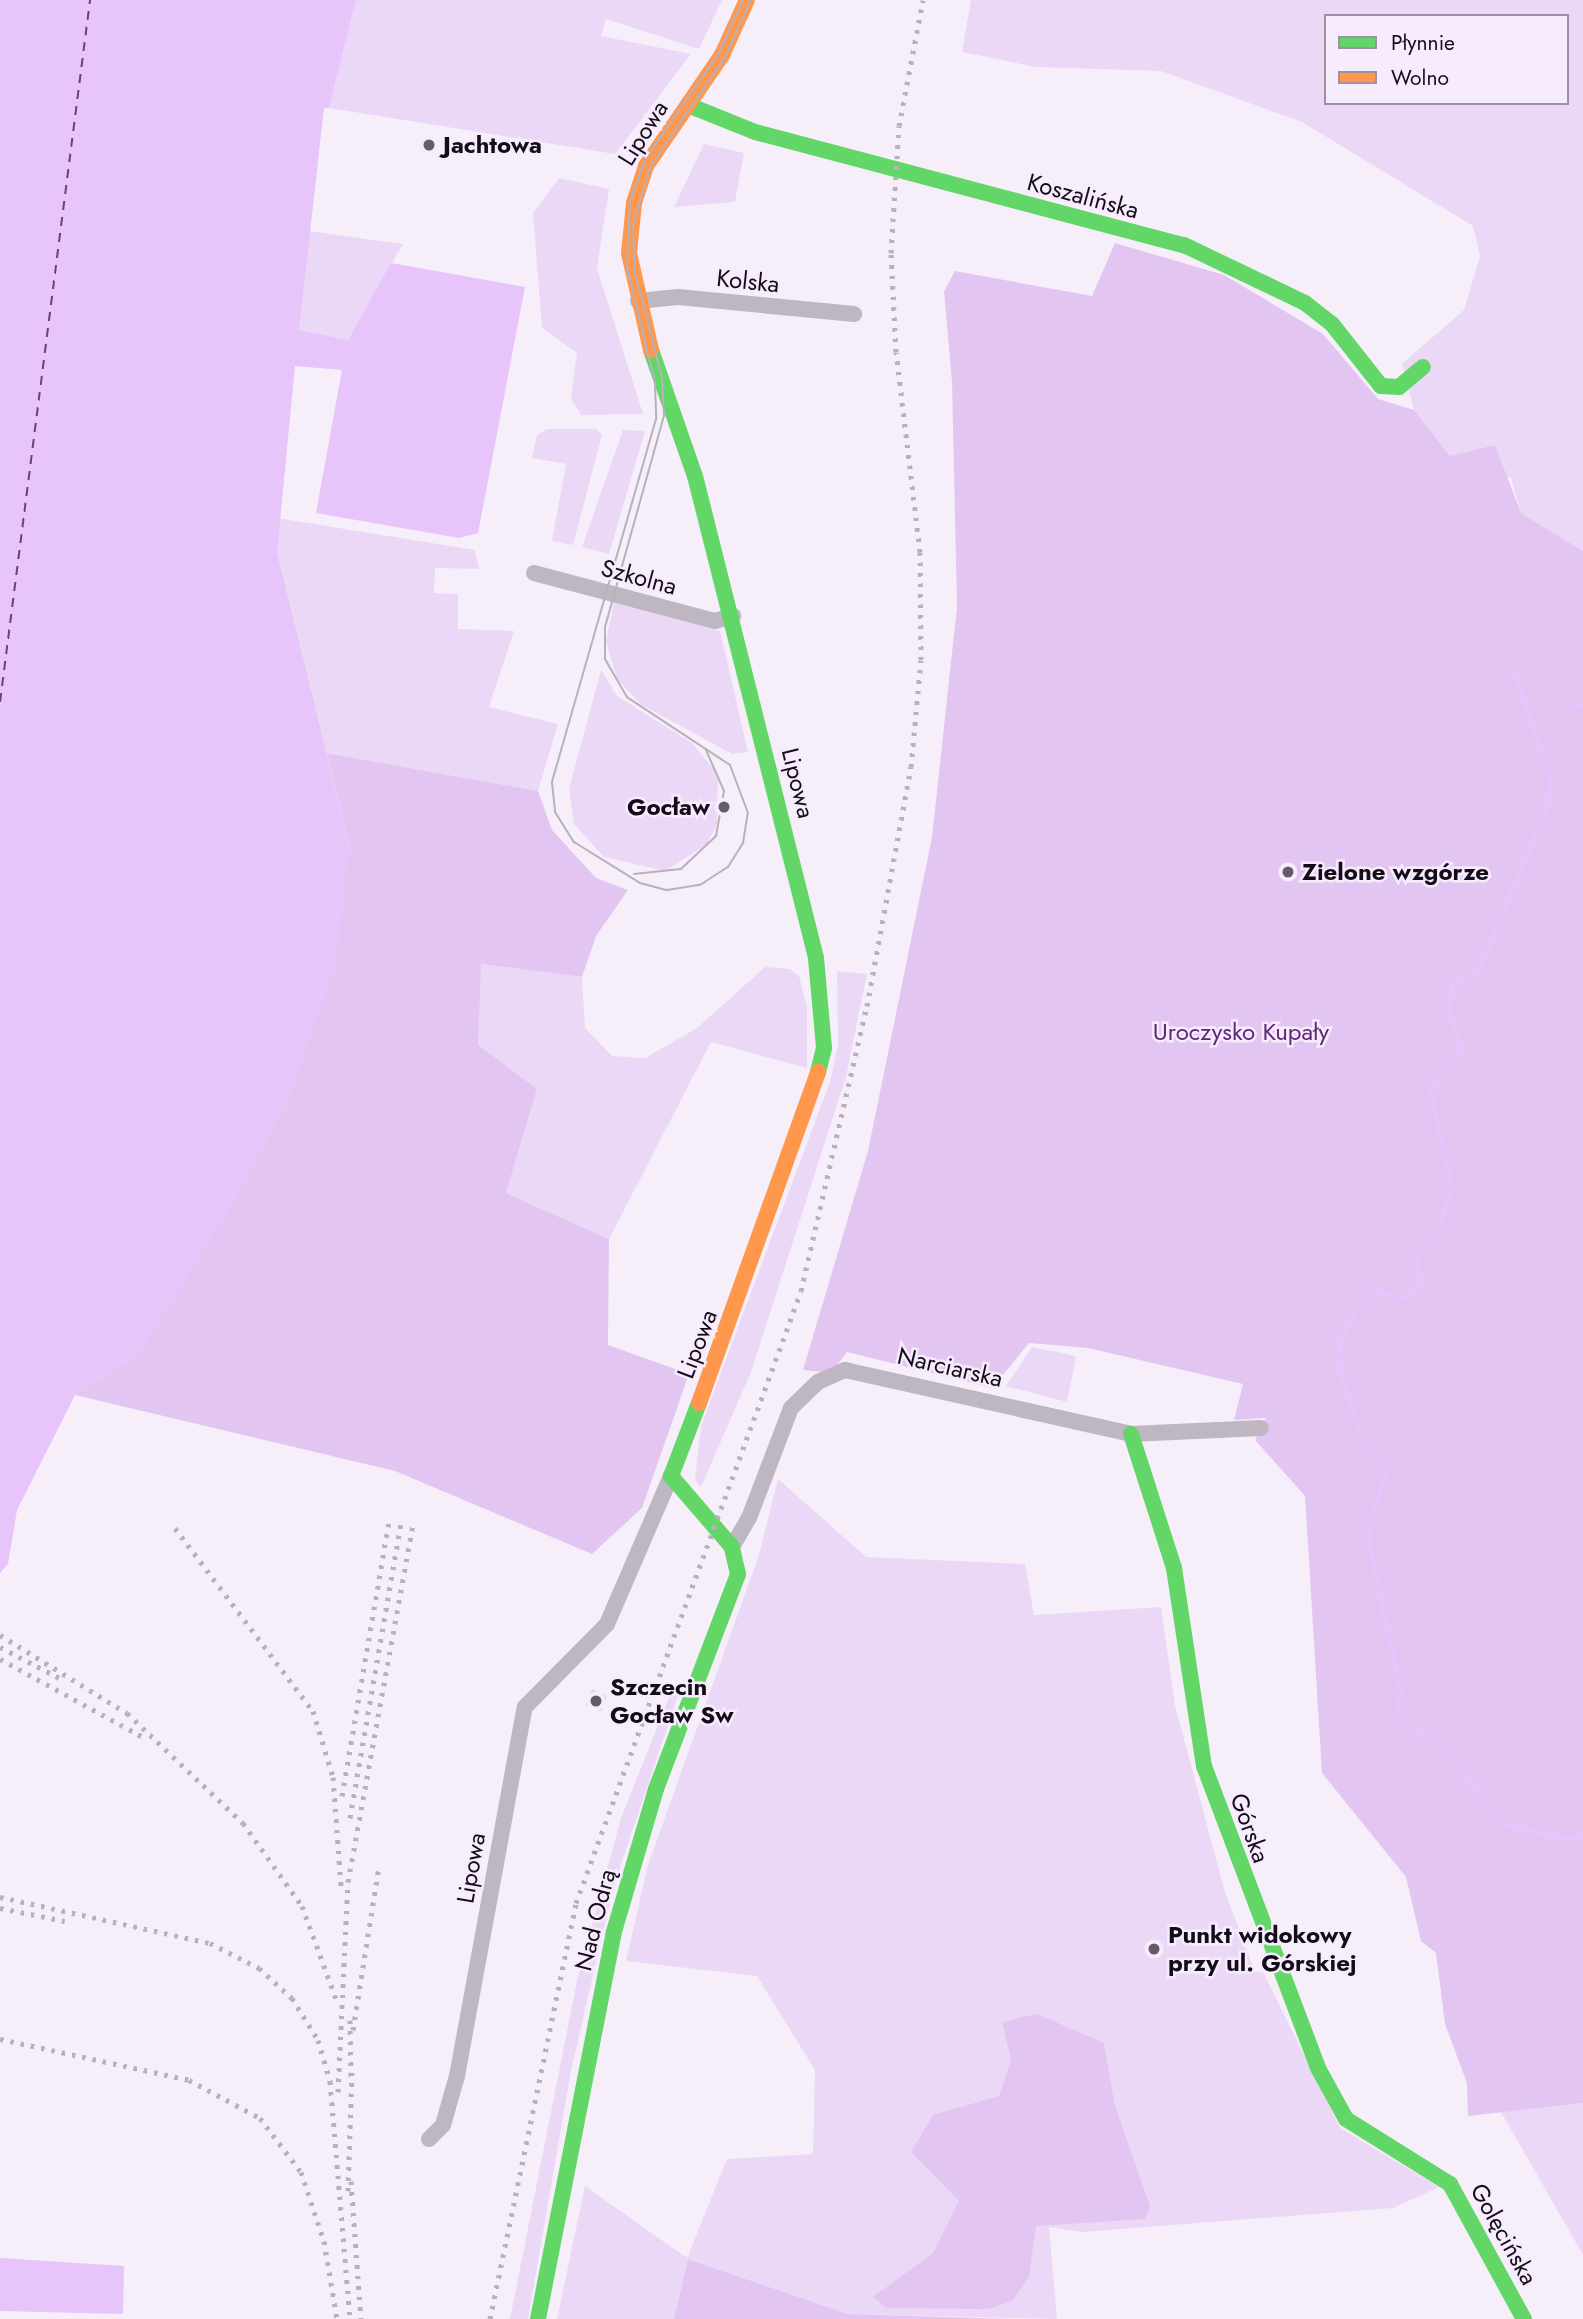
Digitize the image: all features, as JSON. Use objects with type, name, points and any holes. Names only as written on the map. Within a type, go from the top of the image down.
[{"type":"street","name":"Lipowa","points":[[429,2139],[443,2125],[457,2076],[524,1707],[607,1624],[671,1476],[809,1111],[824,1048],[816,958],[733,616],[638,301],[629,246],[636,192],[648,161],[722,55],[747,0]]},
{"type":"street","name":"Koszalińska","points":[[688,104],[741,128],[1184,245],[1305,303],[1332,324],[1381,386],[1399,387],[1423,367]]},
{"type":"street","name":"Kolska","points":[[638,301],[678,298],[854,314]]},
{"type":"street","name":"Szkolna","points":[[534,573],[715,621],[733,616]]},
{"type":"street","name":"Narciarska","points":[[732,1548],[749,1518],[791,1408],[831,1373],[882,1375],[1131,1434],[1261,1428]]},
{"type":"street","name":"Górska","points":[[1131,1434],[1174,1568],[1204,1766],[1318,2068],[1346,2119],[1439,2176]]},
{"type":"street","points":[[671,1476],[732,1548]]},
{"type":"street","name":"Nad Odrą","points":[[538,2319],[613,1935],[656,1788],[737,1580],[732,1548]]},
{"type":"street","name":"Golęcińska","points":[[1439,2176],[1458,2195],[1524,2319]]},
{"type":"shaded area","points":[[0,0],[356,0],[329,108],[324,108],[299,330],[348,340],[391,263],[525,287],[478,533],[459,538],[316,513],[342,370],[295,366],[277,552],[350,847],[335,968],[285,1108],[232,1205],[140,1353],[75,1395],[17,1510],[8,1564],[0,1573]]},
{"type":"shaded area","points":[[356,0],[722,0],[699,49],[606,19],[601,36],[691,54],[615,154],[329,108]]},
{"type":"shaded area","points":[[971,0],[1583,0],[1583,551],[1521,513],[1511,478],[1450,456],[1414,410],[1402,364],[1464,310],[1480,256],[1473,226],[1302,122],[1161,71],[1036,67],[962,52]]},
{"type":"shaded area","points":[[704,144],[744,153],[735,202],[674,207]]},
{"type":"shaded area","points":[[559,178],[609,189],[597,268],[643,414],[581,415],[571,398],[577,353],[542,328],[533,213]]},
{"type":"shaded area","points":[[308,231],[403,244],[348,340],[299,330]]},
{"type":"shaded area","points":[[547,429],[596,429],[602,435],[573,545],[552,541],[566,464],[532,458],[537,435]]},
{"type":"shaded area","points":[[623,430],[645,431],[609,554],[582,547]]},
{"type":"shaded area","points":[[277,518],[475,550],[479,569],[435,568],[434,593],[458,594],[458,629],[514,631],[489,707],[558,724],[538,791],[327,753],[277,552]]},
{"type":"shaded area","points":[[614,602],[720,631],[748,752],[732,754],[642,705],[617,679],[606,641]]},
{"type":"shaded area","points":[[601,670],[617,696],[692,743],[718,774],[717,824],[707,844],[665,871],[604,857],[574,824],[569,789]]},
{"type":"shaded area","points":[[480,964],[582,977],[585,1028],[612,1056],[645,1058],[697,1028],[765,967],[790,969],[799,976],[807,1007],[807,1068],[711,1042],[609,1239],[506,1193],[537,1089],[478,1046]]},
{"type":"shaded area","points":[[837,971],[867,974],[846,1077],[751,1372],[701,1487],[695,1480],[701,1426],[830,1082],[838,1045]]},
{"type":"shaded area","points":[[1032,1347],[1076,1356],[1067,1402],[1006,1386]]},
{"type":"shaded area","points":[[778,1479],[866,1557],[1025,1564],[1034,1615],[1161,1607],[1175,1705],[1224,1889],[1255,1972],[1263,1972],[1340,2128],[1439,2187],[1393,2208],[1082,2232],[1049,2227],[1057,2319],[848,2314],[688,2259],[674,2319],[557,2319],[585,2186],[687,2258],[727,2159],[813,2154],[815,2070],[757,1976],[626,1961],[648,1865],[759,1555]]},
{"type":"shaded area","points":[[675,1683],[680,1690],[613,1888],[571,2071],[528,2319],[510,2319],[577,1981],[621,1818]]},
{"type":"shaded area","points":[[1583,2103],[1583,2255],[1501,2112]]},
{"type":"shaded area","points":[[0,2258],[124,2266],[123,2314],[0,2311]]},
{"type":"green space","name":"Uroczysko Kupały","points":[[1115,243],[1224,275],[1323,334],[1378,399],[1414,410],[1450,456],[1495,445],[1521,513],[1583,551],[1583,2103],[1468,2116],[1467,2083],[1445,2024],[1436,1953],[1421,1941],[1406,1877],[1322,1773],[1305,1496],[1255,1440],[1266,1418],[1234,1420],[1243,1384],[1088,1348],[1029,1343],[992,1388],[847,1352],[831,1373],[803,1370],[868,1151],[932,837],[957,607],[952,382],[944,291],[955,271],[1092,296]]},
{"type":"green space","points":[[327,753],[538,791],[552,830],[596,878],[628,890],[596,936],[582,977],[481,964],[478,1045],[537,1089],[506,1193],[609,1239],[608,1345],[689,1374],[642,1508],[592,1554],[395,1471],[75,1395],[140,1353],[285,1108],[350,847]]},
{"type":"green space","points":[[1037,2014],[1104,2043],[1115,2106],[1150,2206],[1145,2219],[1036,2226],[1029,2277],[1012,2301],[988,2309],[886,2308],[873,2297],[933,2253],[959,2201],[911,2152],[933,2115],[999,2096],[1011,2060],[1002,2022]]},
{"type":"green space","points":[[688,2259],[848,2314],[1013,2319],[674,2319]]},
{"type":"building","name":"Szczecin Gocław Sw","points":[[592,1689],[607,1696],[601,1712],[585,1705]]},
{"type":"waterway","points":[[1358,1429],[1341,1375],[1340,1340],[1367,1289],[1405,1298],[1420,1285],[1415,1252],[1441,1222],[1451,1185],[1430,1090],[1461,1049],[1448,1012],[1452,983],[1478,971],[1548,803],[1550,774],[1512,668]]},
{"type":"waterway","points":[[1570,706],[1583,705]]},
{"type":"waterway","points":[[1362,1442],[1385,1473],[1367,1534],[1400,1691],[1396,1716],[1442,1748],[1505,1824],[1567,1839],[1583,1834]]},
{"type":"ferry route","points":[[0,702],[90,0]]},
{"type":"tram line","points":[[743,0],[718,54],[646,158],[630,201],[627,267],[655,383],[656,419],[552,782],[555,812],[574,842],[640,883],[667,890],[700,885],[728,867],[743,843],[748,813],[730,765],[627,697],[605,659],[605,627],[664,416],[662,378],[635,273],[633,225],[650,167],[725,57],[751,0]]},
{"type":"tram line","points":[[634,874],[681,869],[716,836],[724,791],[706,750]]},
{"type":"railway","points":[[490,2319],[576,1903],[801,1291],[867,1006],[911,767],[921,660],[920,552],[896,352],[891,253],[899,126],[923,0]]},
{"type":"railway","points":[[342,1796],[389,1520]]},
{"type":"railway","points":[[350,1818],[401,1522]]},
{"type":"railway","points":[[338,2092],[348,1882],[413,1524]]},
{"type":"railway","points":[[175,1528],[313,1711],[333,1777],[341,1887]]},
{"type":"railway","points":[[0,1635],[127,1713],[243,1823],[302,1906],[336,1999]]},
{"type":"railway","points":[[0,1647],[65,1681]]},
{"type":"railway","points":[[0,1659],[145,1738]]},
{"type":"railway","points":[[353,2030],[379,1865]]},
{"type":"railway","points":[[0,1897],[210,1943],[259,1968],[292,1998],[318,2040],[330,2081],[350,2319]]},
{"type":"railway","points":[[0,1908],[65,1921]]},
{"type":"railway","points":[[350,2020],[351,2077]]},
{"type":"railway","points":[[0,2039],[189,2080],[260,2118],[301,2172],[324,2241],[337,2319]]},
{"type":"railway","points":[[348,2191],[352,2069]]},
{"type":"railway","points":[[351,2181],[361,2319]]},
{"type":"traffic: fast","points":[[688,105],[755,132],[1184,245],[1305,303],[1332,324],[1381,386],[1399,387],[1423,367]]},
{"type":"traffic: fast","points":[[651,350],[695,476],[816,958],[824,1048],[818,1072]]},
{"type":"traffic: fast","points":[[538,2319],[613,1935],[656,1789],[738,1574],[732,1547],[671,1476],[699,1403]]},
{"type":"traffic: fast","points":[[1131,1434],[1174,1568],[1204,1766],[1318,2068],[1346,2119],[1450,2184],[1524,2319]]},
{"type":"traffic: slow","points":[[651,350],[629,253],[634,203],[646,166],[722,55],[747,0]]},
{"type":"traffic: slow","points":[[699,1403],[818,1072]]},
{"type":"place","name":"Jachtowa","points":[[429,145]]},
{"type":"place","name":"Gocław","points":[[724,807]]},
{"type":"place","name":"Zielone wzgórze","points":[[1288,872]]},
{"type":"place","name":"Szczecin Gocław Sw","points":[[596,1701]]},
{"type":"place","name":"Punkt widokowy przy ul. Górskiej","points":[[1154,1949]]}]
